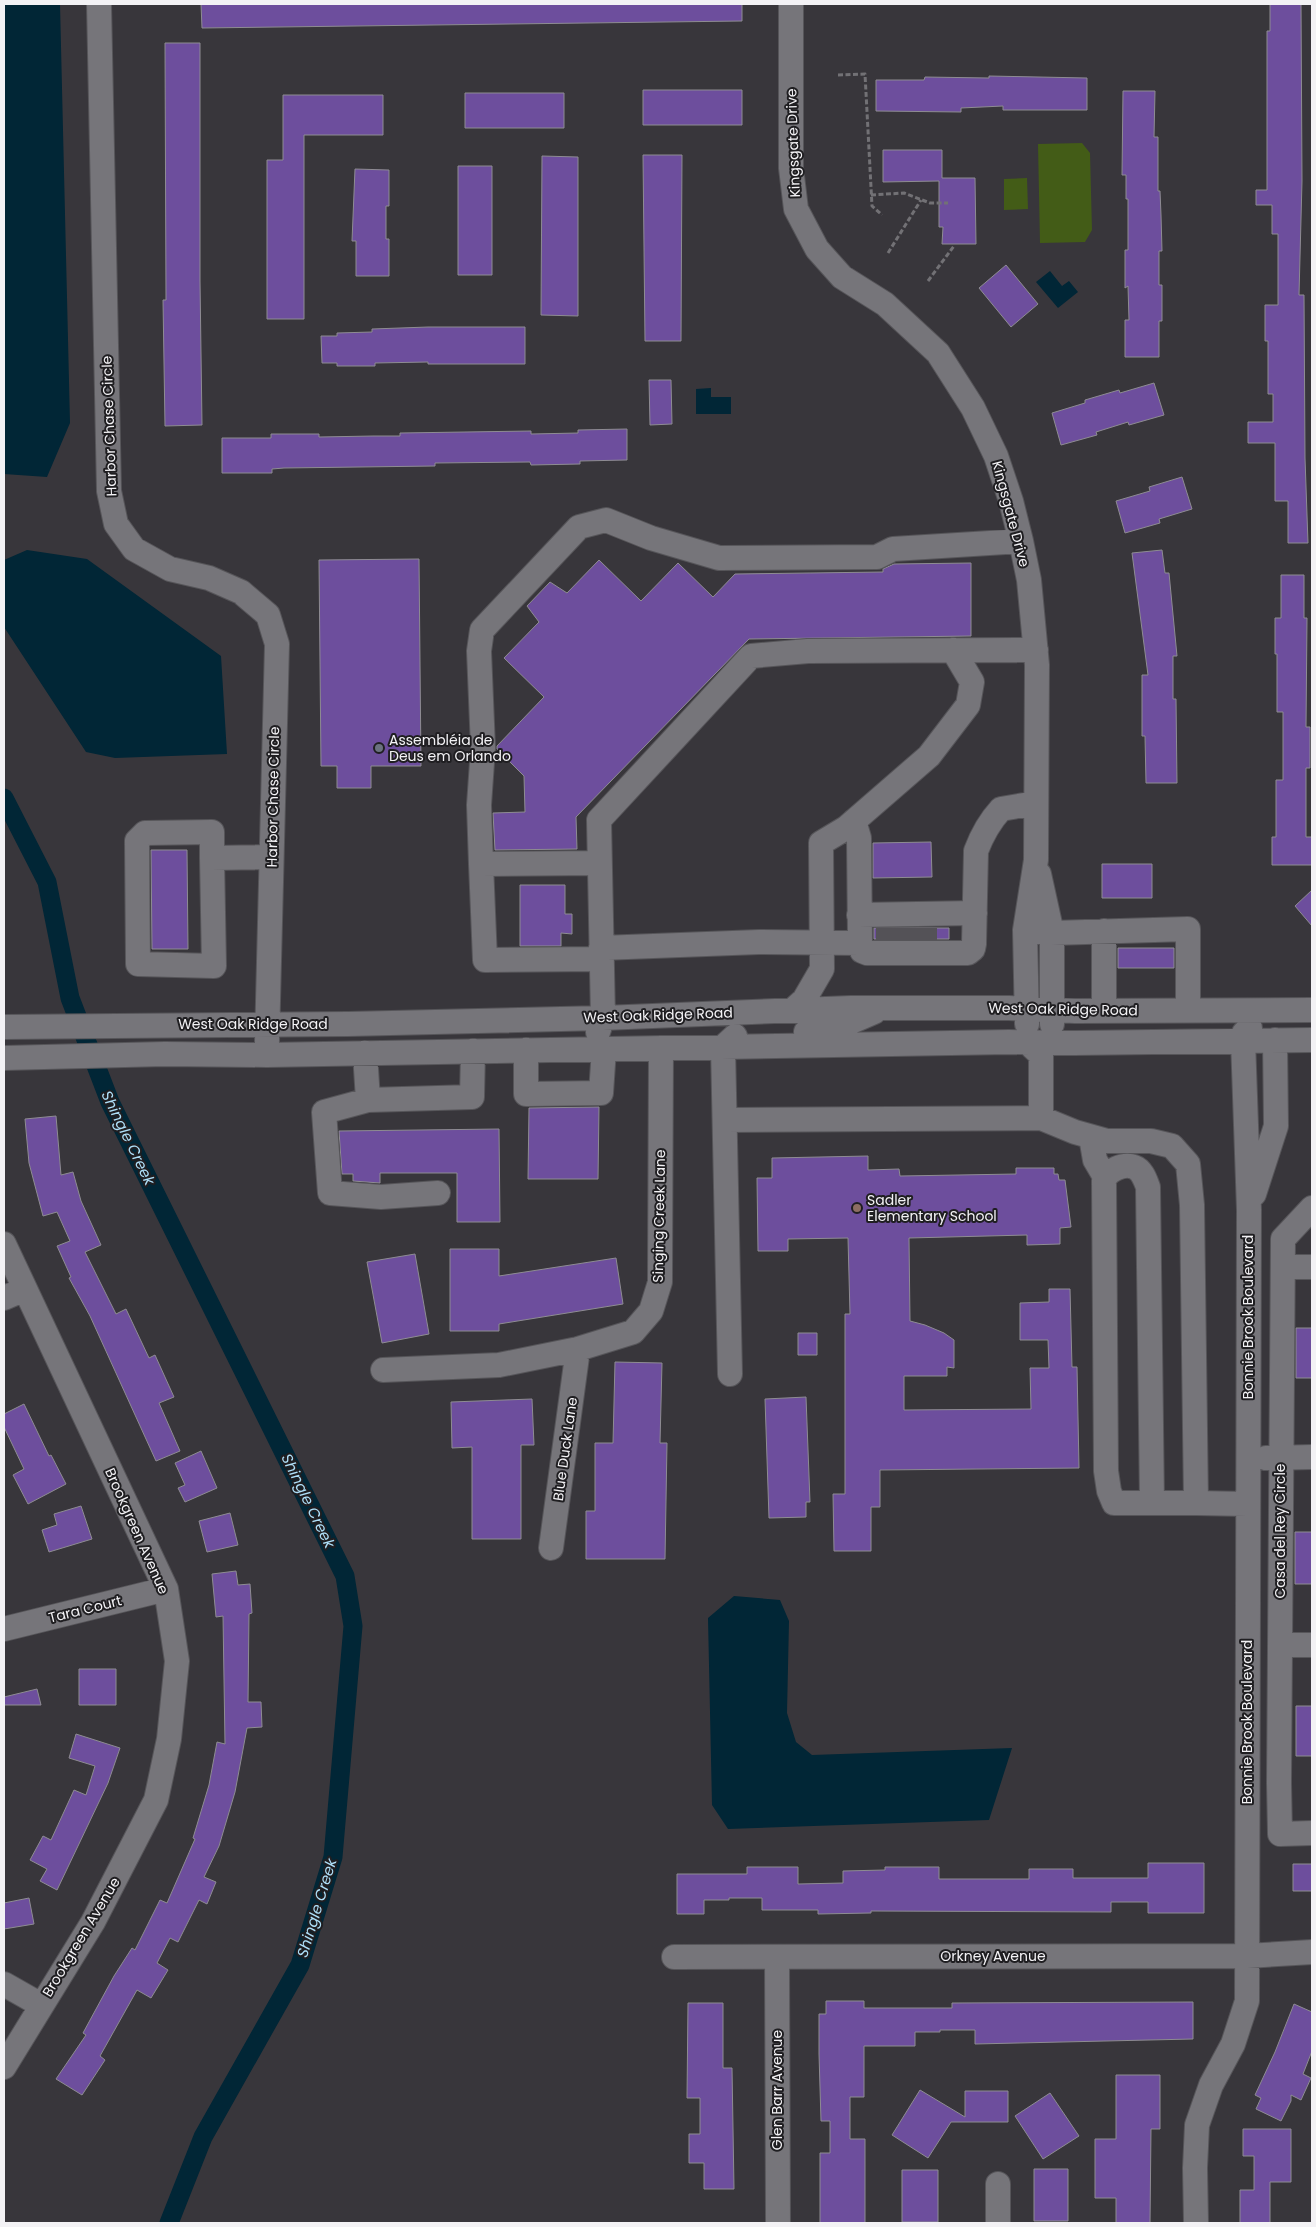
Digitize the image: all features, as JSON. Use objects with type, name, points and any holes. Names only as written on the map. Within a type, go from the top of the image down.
[{"type":"street","name":"Harbor Chase Circle","points":[[99,4],[111,499],[116,524],[134,549],[170,570],[209,578],[241,592],[268,615],[277,644],[267,1055]]},
{"type":"street","name":"Kingsgate Drive","points":[[791,4],[791,168],[796,209],[817,249],[842,277],[885,304],[938,353],[974,408],[996,456],[1011,501],[1021,541],[1029,580],[1036,650],[1036,860],[1025,930],[1027,1008],[1040,1046]]},
{"type":"street","points":[[860,943],[759,942],[602,954],[485,960],[479,805],[483,748],[479,651],[482,630],[579,527],[606,520],[651,538],[719,558],[877,557],[893,549],[1021,541]]},
{"type":"street","points":[[794,1009],[804,1000],[814,986],[822,969],[821,843],[854,821],[929,756],[968,704],[972,682],[953,650]]},
{"type":"street","points":[[438,1193],[381,1197],[330,1193],[324,1112],[368,1100],[472,1097],[479,1051],[502,1034],[598,1034],[603,1018],[599,820],[751,656],[808,651],[1036,650]]},
{"type":"street","points":[[859,915],[907,935],[968,953],[973,949],[976,851],[989,822],[1001,808],[1036,803]]},
{"type":"street","points":[[854,821],[859,838],[859,915],[862,951],[866,954],[907,935],[974,913]]},
{"type":"street","points":[[212,832],[212,858],[214,966],[138,964],[137,841],[145,833],[212,832]]},
{"type":"street","points":[[212,858],[271,857]]},
{"type":"street","name":"Kingsgate Drive","points":[[1036,860],[1052,933],[1052,1009],[1040,1046]]},
{"type":"street","points":[[481,864],[599,863]]},
{"type":"street","points":[[1025,930],[1052,933],[1188,929],[1188,1010]]},
{"type":"street","points":[[1104,931],[1104,1011]]},
{"type":"street","points":[[822,969],[834,992],[851,1008]]},
{"type":"street","name":"West Oak Ridge Road","points":[[5,1032],[129,1025],[603,1018],[851,1008],[1027,1008],[1104,1011],[1312,1010]]},
{"type":"street","points":[[723,1047],[740,1032],[828,1032],[882,1008]]},
{"type":"street","points":[[1243,1040],[1244,1033],[1256,1025],[1312,1023]]},
{"type":"street","points":[[14,1058],[143,1054],[267,1055],[723,1047],[1040,1046],[1243,1040],[1312,1040]]},
{"type":"street","name":"Bonnie Brook Boulevard","points":[[1196,2223],[1195,2168],[1197,2125],[1211,2085],[1233,2044],[1247,2001],[1249,1210],[1243,1040]]},
{"type":"street","name":"Bonnie Brook Boulevard","points":[[1249,1210],[1276,1126],[1275,1040]]},
{"type":"street","points":[[1040,1046],[1041,1118]]},
{"type":"street","points":[[723,1047],[730,1374]]},
{"type":"street","name":"Singing Creek Lane","points":[[383,1370],[499,1365],[578,1350],[633,1332],[651,1311],[660,1282],[661,1048]]},
{"type":"street","points":[[526,1050],[526,1094],[601,1093],[604,1049]]},
{"type":"street","points":[[365,1053],[368,1100]]},
{"type":"street","points":[[725,1120],[1041,1118],[1107,1142],[1151,1142],[1172,1146],[1188,1164],[1192,1205],[1196,1503]]},
{"type":"street","points":[[1091,1137],[1096,1160],[1105,1177],[1106,1471],[1109,1491],[1114,1503],[1247,1504]]},
{"type":"street","points":[[1105,1177],[1115,1169],[1135,1167],[1143,1175],[1148,1187],[1152,1503]]},
{"type":"street","name":"Casa del Rey Circle","points":[[1312,1208],[1283,1239],[1280,1834],[1312,1833]]},
{"type":"street","name":"Brookgreen Avenue","points":[[4,1244],[166,1588],[177,1661],[169,1739],[156,1800],[93,1922],[40,2005],[4,2067]]},
{"type":"street","points":[[1283,1267],[1312,1267]]},
{"type":"street","points":[[4,1298],[25,1289]]},
{"type":"street","name":"Blue Duck Lane","points":[[551,1548],[578,1350]]},
{"type":"street","points":[[1247,1458],[1312,1457]]},
{"type":"street","name":"Tara Court","points":[[4,1629],[166,1588]]},
{"type":"street","points":[[1280,1645],[1312,1645]]},
{"type":"street","name":"Orkney Avenue","points":[[674,1957],[1247,1956],[1312,1952]]},
{"type":"street","name":"Glen Barr Avenue","points":[[777,1957],[778,2223]]},
{"type":"street","points":[[4,1984],[40,2005]]},
{"type":"street","points":[[998,2184],[998,2223]]},
{"type":"path","points":[[838,75],[865,74],[872,206],[882,215]]},
{"type":"path","points":[[871,195],[904,193],[930,202],[948,202]]},
{"type":"path","points":[[888,253],[922,200]]},
{"type":"path","points":[[928,281],[954,246]]},
{"type":"green space","points":[[1082,143],[1090,153],[1092,230],[1085,242],[1040,243],[1038,144]]},
{"type":"green space","points":[[1027,178],[1028,209],[1004,210],[1004,179]]},
{"type":"water","points":[[4,4],[60,4],[70,423],[47,477],[4,474]]},
{"type":"water","points":[[1050,271],[1062,286],[1069,281],[1078,292],[1058,308],[1036,282]]},
{"type":"water","points":[[711,388],[711,397],[731,397],[731,414],[696,414],[696,389]]},
{"type":"water","points":[[27,550],[87,559],[221,656],[227,754],[115,758],[86,752],[4,627],[4,560]]},
{"type":"water","points":[[734,1596],[780,1600],[789,1621],[787,1713],[796,1742],[812,1755],[1012,1748],[989,1820],[728,1829],[712,1805],[708,1618]]},
{"type":"building","points":[[201,4],[742,4],[742,21],[202,28]]},
{"type":"building","points":[[1270,4],[1301,4],[1302,181],[1299,295],[1304,295],[1305,458],[1308,543],[1288,543],[1288,501],[1275,501],[1275,443],[1248,443],[1248,422],[1273,422],[1273,394],[1268,394],[1268,341],[1265,341],[1265,305],[1278,305],[1278,234],[1272,234],[1272,205],[1256,205],[1256,190],[1267,190],[1267,31],[1270,31]]},
{"type":"building","points":[[165,43],[200,43],[202,425],[165,426],[163,300],[166,300]]},
{"type":"building","points":[[989,76],[1087,78],[1087,110],[1003,110],[1003,106],[961,108],[961,112],[876,111],[876,80],[924,80],[925,77],[989,78]]},
{"type":"building","points":[[643,90],[742,90],[742,125],[643,125]]},
{"type":"building","points":[[1123,91],[1155,91],[1154,137],[1158,137],[1158,191],[1160,191],[1162,251],[1159,251],[1159,285],[1162,285],[1162,321],[1159,321],[1159,357],[1125,357],[1125,320],[1129,320],[1128,286],[1125,288],[1125,250],[1128,250],[1128,199],[1126,199],[1126,175],[1122,175]]},
{"type":"building","points":[[465,93],[564,93],[564,128],[465,128]]},
{"type":"building","points":[[283,95],[383,95],[383,135],[304,135],[304,319],[267,319],[267,160],[283,160]]},
{"type":"building","points":[[883,150],[942,150],[942,178],[975,178],[976,244],[942,244],[943,227],[939,227],[939,181],[883,182]]},
{"type":"building","points":[[643,155],[682,155],[681,341],[645,341]]},
{"type":"building","points":[[542,156],[578,157],[578,316],[541,315]]},
{"type":"building","points":[[458,166],[492,166],[492,275],[458,275]]},
{"type":"building","points":[[355,169],[389,170],[389,206],[386,206],[386,239],[389,239],[389,276],[356,276],[356,241],[352,241]]},
{"type":"building","points":[[1006,265],[1038,304],[1011,327],[979,288]]},
{"type":"building","points":[[525,327],[525,364],[428,364],[428,362],[375,363],[375,366],[337,366],[337,363],[322,363],[321,336],[337,336],[337,333],[372,332],[372,329]]},
{"type":"building","points":[[649,380],[671,380],[672,424],[650,425]]},
{"type":"building","points":[[1154,383],[1164,415],[1129,425],[1128,422],[1096,432],[1097,435],[1061,445],[1052,413],[1085,403],[1085,400],[1119,390],[1120,393]]},
{"type":"building","points":[[627,429],[627,460],[580,461],[580,464],[531,465],[530,462],[435,463],[435,466],[284,468],[272,469],[272,473],[222,473],[222,438],[271,438],[271,434],[319,434],[319,437],[400,436],[400,433],[531,431],[531,434],[578,433],[578,430]]},
{"type":"building","points":[[1182,477],[1192,509],[1159,519],[1160,523],[1125,533],[1116,501],[1150,491],[1149,487]]},
{"type":"building","points":[[1162,550],[1165,573],[1169,573],[1177,656],[1173,656],[1173,699],[1176,699],[1177,783],[1146,783],[1145,736],[1142,736],[1142,675],[1148,675],[1132,553]]},
{"type":"building","points":[[419,559],[421,766],[371,766],[371,788],[337,788],[337,766],[321,766],[319,560]]},
{"type":"building","points":[[599,560],[641,601],[678,563],[713,597],[735,574],[883,572],[883,569],[894,564],[971,563],[971,636],[749,639],[576,817],[577,849],[495,850],[493,813],[525,812],[524,776],[497,749],[497,746],[544,697],[504,658],[539,622],[527,606],[550,582],[567,593]]},
{"type":"building","points":[[1281,575],[1304,575],[1304,618],[1307,618],[1306,727],[1310,727],[1310,768],[1306,768],[1306,837],[1312,837],[1312,865],[1272,865],[1272,837],[1276,837],[1276,780],[1283,780],[1283,712],[1277,712],[1277,654],[1275,654],[1275,618],[1281,618]]},
{"type":"building","points":[[931,842],[932,877],[873,878],[873,843]]},
{"type":"building","points":[[151,850],[187,850],[188,949],[152,949]]},
{"type":"building","points":[[1102,864],[1152,864],[1152,898],[1102,898]]},
{"type":"building","points":[[520,885],[565,885],[565,914],[572,914],[572,934],[561,933],[561,946],[520,946]]},
{"type":"building","points":[[1312,890],[1312,926],[1295,906]]},
{"type":"building","points":[[874,928],[949,928],[949,939],[874,939]]},
{"type":"building","points":[[1118,948],[1174,948],[1174,968],[1118,968]]},
{"type":"building","points":[[599,1107],[598,1179],[528,1179],[529,1108]]},
{"type":"building","points":[[56,1116],[61,1175],[73,1172],[81,1201],[101,1245],[85,1252],[116,1314],[126,1309],[149,1358],[155,1355],[174,1397],[159,1403],[180,1451],[156,1461],[90,1316],[69,1278],[71,1277],[57,1246],[70,1241],[57,1212],[43,1216],[29,1163],[25,1119]]},
{"type":"building","points":[[499,1129],[500,1222],[457,1222],[457,1173],[380,1173],[380,1183],[353,1181],[353,1174],[342,1174],[339,1131]]},
{"type":"building","points":[[868,1156],[868,1170],[899,1169],[900,1176],[1016,1174],[1016,1168],[1054,1168],[1054,1174],[1058,1174],[1059,1180],[1065,1180],[1071,1227],[1060,1228],[1060,1244],[1027,1245],[1027,1235],[909,1238],[910,1321],[944,1333],[954,1340],[954,1368],[947,1367],[947,1376],[904,1376],[904,1410],[1031,1409],[1030,1368],[1049,1368],[1048,1340],[1020,1340],[1020,1303],[1049,1302],[1049,1289],[1070,1289],[1072,1367],[1077,1367],[1079,1468],[880,1470],[880,1507],[871,1507],[871,1551],[834,1551],[833,1494],[845,1494],[845,1314],[850,1314],[848,1238],[788,1239],[788,1251],[758,1251],[757,1178],[772,1178],[772,1158]]},
{"type":"building","points":[[450,1249],[499,1249],[499,1276],[616,1258],[623,1304],[499,1324],[499,1331],[450,1331]]},
{"type":"building","points":[[415,1254],[429,1334],[382,1343],[367,1262]]},
{"type":"building","points":[[1296,1328],[1312,1328],[1312,1378],[1296,1378]]},
{"type":"building","points":[[798,1333],[817,1333],[817,1355],[798,1355]]},
{"type":"building","points":[[615,1362],[662,1363],[660,1443],[667,1443],[665,1559],[586,1559],[586,1511],[595,1511],[595,1443],[613,1443]]},
{"type":"building","points":[[806,1397],[810,1502],[806,1502],[806,1517],[769,1518],[765,1399]]},
{"type":"building","points":[[532,1399],[534,1445],[521,1445],[521,1539],[472,1539],[472,1447],[452,1448],[451,1402]]},
{"type":"building","points":[[24,1404],[49,1456],[51,1455],[66,1484],[28,1504],[13,1475],[24,1469],[4,1427],[4,1414]]},
{"type":"building","points":[[201,1451],[217,1488],[185,1502],[178,1488],[185,1485],[175,1463]]},
{"type":"building","points":[[81,1506],[92,1539],[49,1552],[42,1530],[57,1525],[54,1514]]},
{"type":"building","points":[[230,1513],[238,1545],[207,1552],[199,1521]]},
{"type":"building","points":[[1295,1532],[1312,1532],[1312,1584],[1295,1584]]},
{"type":"building","points":[[236,1571],[238,1585],[250,1584],[252,1613],[249,1614],[248,1702],[261,1702],[262,1727],[247,1728],[235,1792],[219,1846],[204,1877],[216,1882],[207,1904],[199,1900],[178,1942],[170,1938],[157,1963],[168,1970],[151,1998],[137,1990],[100,2056],[105,2060],[82,2095],[56,2079],[86,2035],[83,2033],[114,1976],[132,1948],[135,1950],[160,1900],[167,1903],[195,1839],[193,1838],[209,1785],[217,1742],[225,1744],[223,1616],[216,1617],[212,1574]]},
{"type":"building","points":[[79,1669],[116,1669],[116,1705],[79,1705]]},
{"type":"building","points":[[37,1689],[41,1705],[4,1705],[4,1697]]},
{"type":"building","points":[[1296,1706],[1312,1706],[1312,1756],[1296,1756]]},
{"type":"building","points":[[76,1734],[120,1748],[108,1783],[57,1890],[40,1881],[47,1869],[30,1860],[43,1836],[51,1840],[74,1790],[86,1795],[95,1766],[69,1758]]},
{"type":"building","points":[[1148,1863],[1204,1863],[1204,1913],[1148,1913],[1148,1902],[1111,1902],[1111,1912],[871,1911],[871,1913],[818,1914],[818,1910],[762,1910],[762,1898],[729,1898],[729,1900],[704,1900],[704,1914],[677,1914],[677,1874],[747,1874],[747,1867],[798,1867],[798,1884],[843,1883],[843,1871],[885,1870],[885,1867],[939,1867],[939,1879],[1029,1879],[1029,1869],[1073,1869],[1073,1878],[1148,1878]]},
{"type":"building","points":[[1293,1864],[1312,1864],[1312,1891],[1293,1891]]},
{"type":"building","points":[[29,1898],[34,1924],[4,1929],[4,1903]]},
{"type":"building","points":[[826,2001],[864,2001],[864,2008],[952,2008],[952,2003],[1193,2002],[1193,2039],[975,2044],[975,2030],[940,2030],[940,2032],[915,2032],[915,2046],[864,2046],[864,2097],[850,2097],[850,2139],[865,2139],[865,2223],[820,2223],[820,2153],[830,2153],[830,2121],[821,2121],[819,2054],[819,2014],[826,2014]]},
{"type":"building","points":[[688,2003],[723,2003],[723,2068],[732,2068],[734,2189],[704,2189],[704,2163],[689,2163],[689,2134],[700,2134],[700,2098],[687,2098]]},
{"type":"building","points":[[1294,2004],[1312,2012],[1312,2051],[1303,2074],[1311,2078],[1301,2100],[1291,2095],[1291,2101],[1281,2121],[1256,2109],[1261,2098],[1255,2095]]},
{"type":"building","points":[[1116,2075],[1160,2075],[1160,2129],[1151,2129],[1150,2223],[1116,2223],[1116,2198],[1095,2198],[1095,2139],[1116,2139]]},
{"type":"building","points":[[920,2090],[965,2117],[965,2091],[1008,2091],[1008,2122],[951,2122],[928,2158],[892,2135]]},
{"type":"building","points":[[1050,2093],[1079,2136],[1043,2159],[1015,2116]]},
{"type":"building","points":[[1243,2129],[1291,2129],[1291,2182],[1270,2182],[1270,2223],[1240,2223],[1240,2190],[1254,2190],[1254,2156],[1243,2156]]},
{"type":"building","points":[[1034,2169],[1068,2169],[1068,2221],[1034,2221]]},
{"type":"building","points":[[902,2170],[938,2170],[938,2222],[902,2222]]},
{"type":"waterway","name":"Shingle Creek","points":[[4,798],[47,882],[70,998],[110,1102],[345,1576],[353,1626],[333,1857],[300,1965],[203,2137],[169,2223]]},
{"type":"tunnel","points":[[888,928],[888,946]]},
{"type":"tunnel","points":[[906,928],[906,946]]},
{"type":"tunnel","points":[[925,928],[925,946]]},
{"type":"place","name":"Assembléia de Deus em Orlando","points":[[379,748]]},
{"type":"place","name":"Sadler Elementary School","points":[[857,1208]]}]
